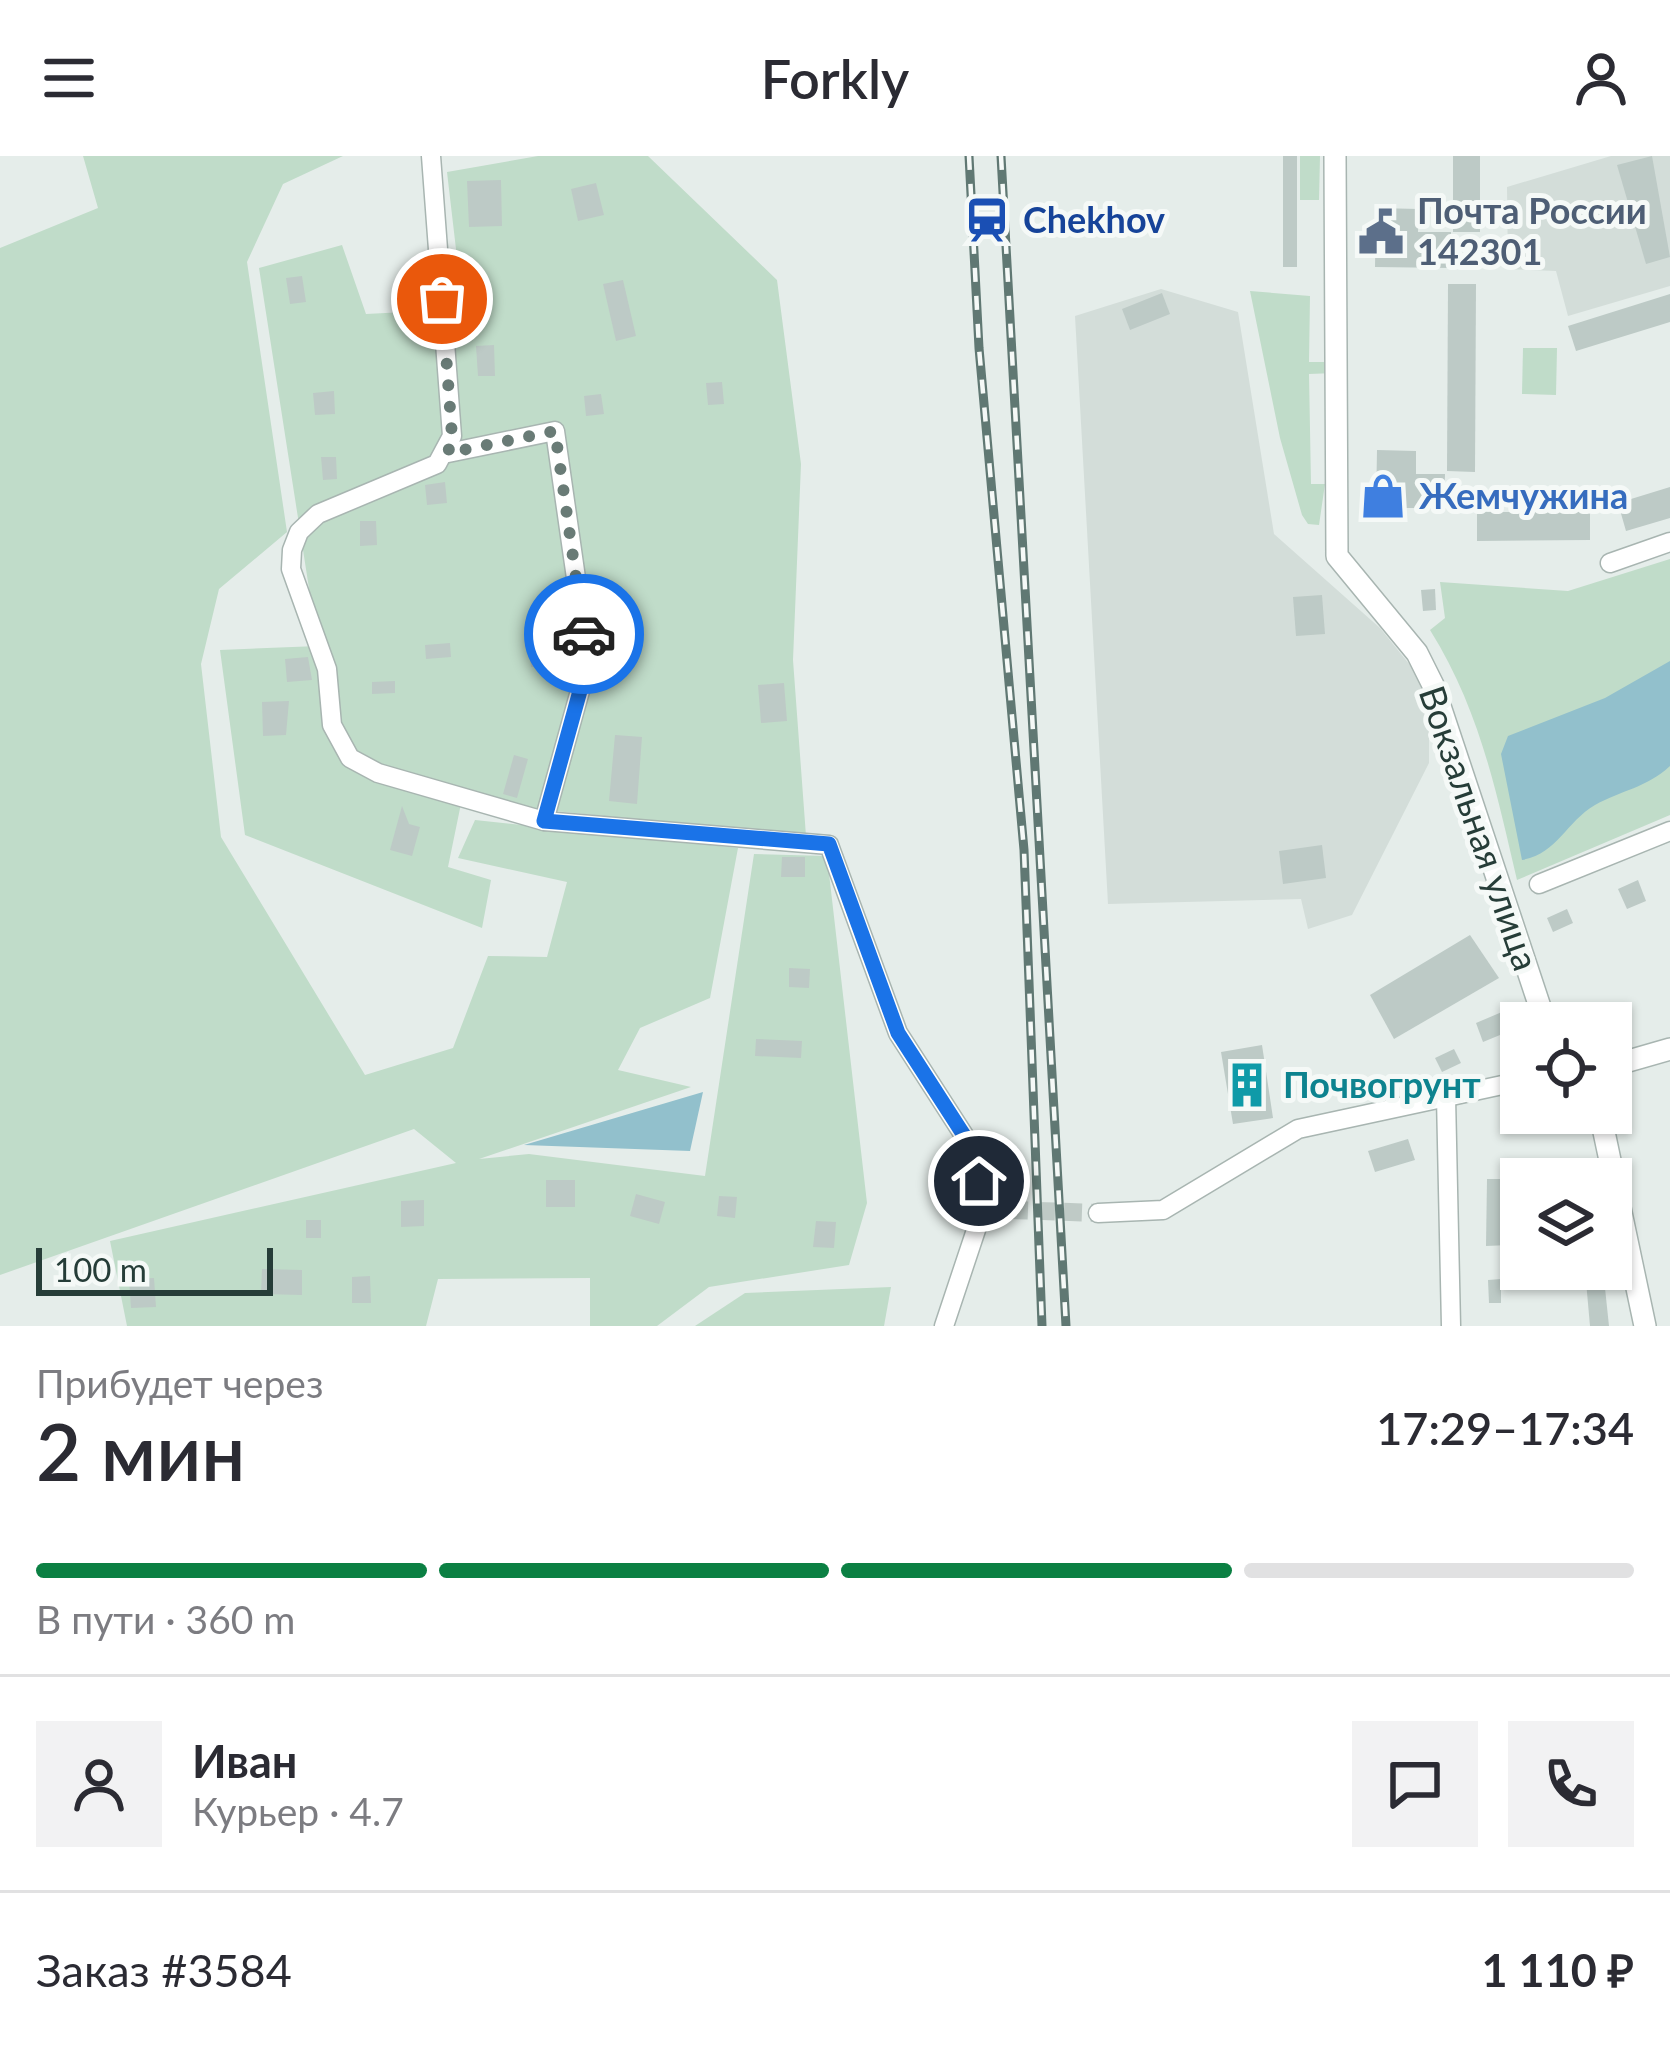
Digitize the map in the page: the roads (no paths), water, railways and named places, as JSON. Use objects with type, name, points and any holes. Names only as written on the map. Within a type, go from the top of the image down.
[{"type":"street","points":[[430,156],[452,436],[448,453],[437,464],[318,514],[299,532],[291,569],[327,668],[332,725],[350,758],[378,773],[544,821],[829,844],[898,1033],[976,1154],[983,1209],[944,1326]]},
{"type":"street","name":"Вокзальная улица","points":[[1335,156],[1336,556],[1417,653],[1433,686],[1497,891],[1538,1002]]},
{"type":"street","points":[[448,453],[555,431],[588,662],[544,821]]},
{"type":"street","points":[[1610,563],[1670,542]]},
{"type":"street","points":[[1539,884],[1670,831]]},
{"type":"street","points":[[1632,1060],[1670,1049]]},
{"type":"street","points":[[1098,1213],[1163,1210],[1298,1129],[1500,1085]]},
{"type":"street","points":[[1446,1097],[1451,1326]]},
{"type":"street","points":[[1605,1134],[1646,1326]]},
{"type":"water","points":[[1670,661],[1670,766],[1595,805],[1544,851],[1522,860],[1501,754],[1508,736],[1605,698]]},
{"type":"water","points":[[703,1092],[690,1151],[524,1145]]},
{"type":"tunnel","points":[[983,1209],[1098,1213]]},
{"type":"railway","points":[[969,156],[979,348],[1024,850],[1042,1326]]},
{"type":"railway","points":[[1001,156],[1066,1326]]},
{"type":"place","name":"Chekhov","points":[[987,220]]},
{"type":"place","name":"Почта России 142301","points":[[1381,232]]},
{"type":"place","name":"Жемчужина","points":[[1383,496]]},
{"type":"place","name":"Почвогрунт","points":[[1247,1085]]}]
